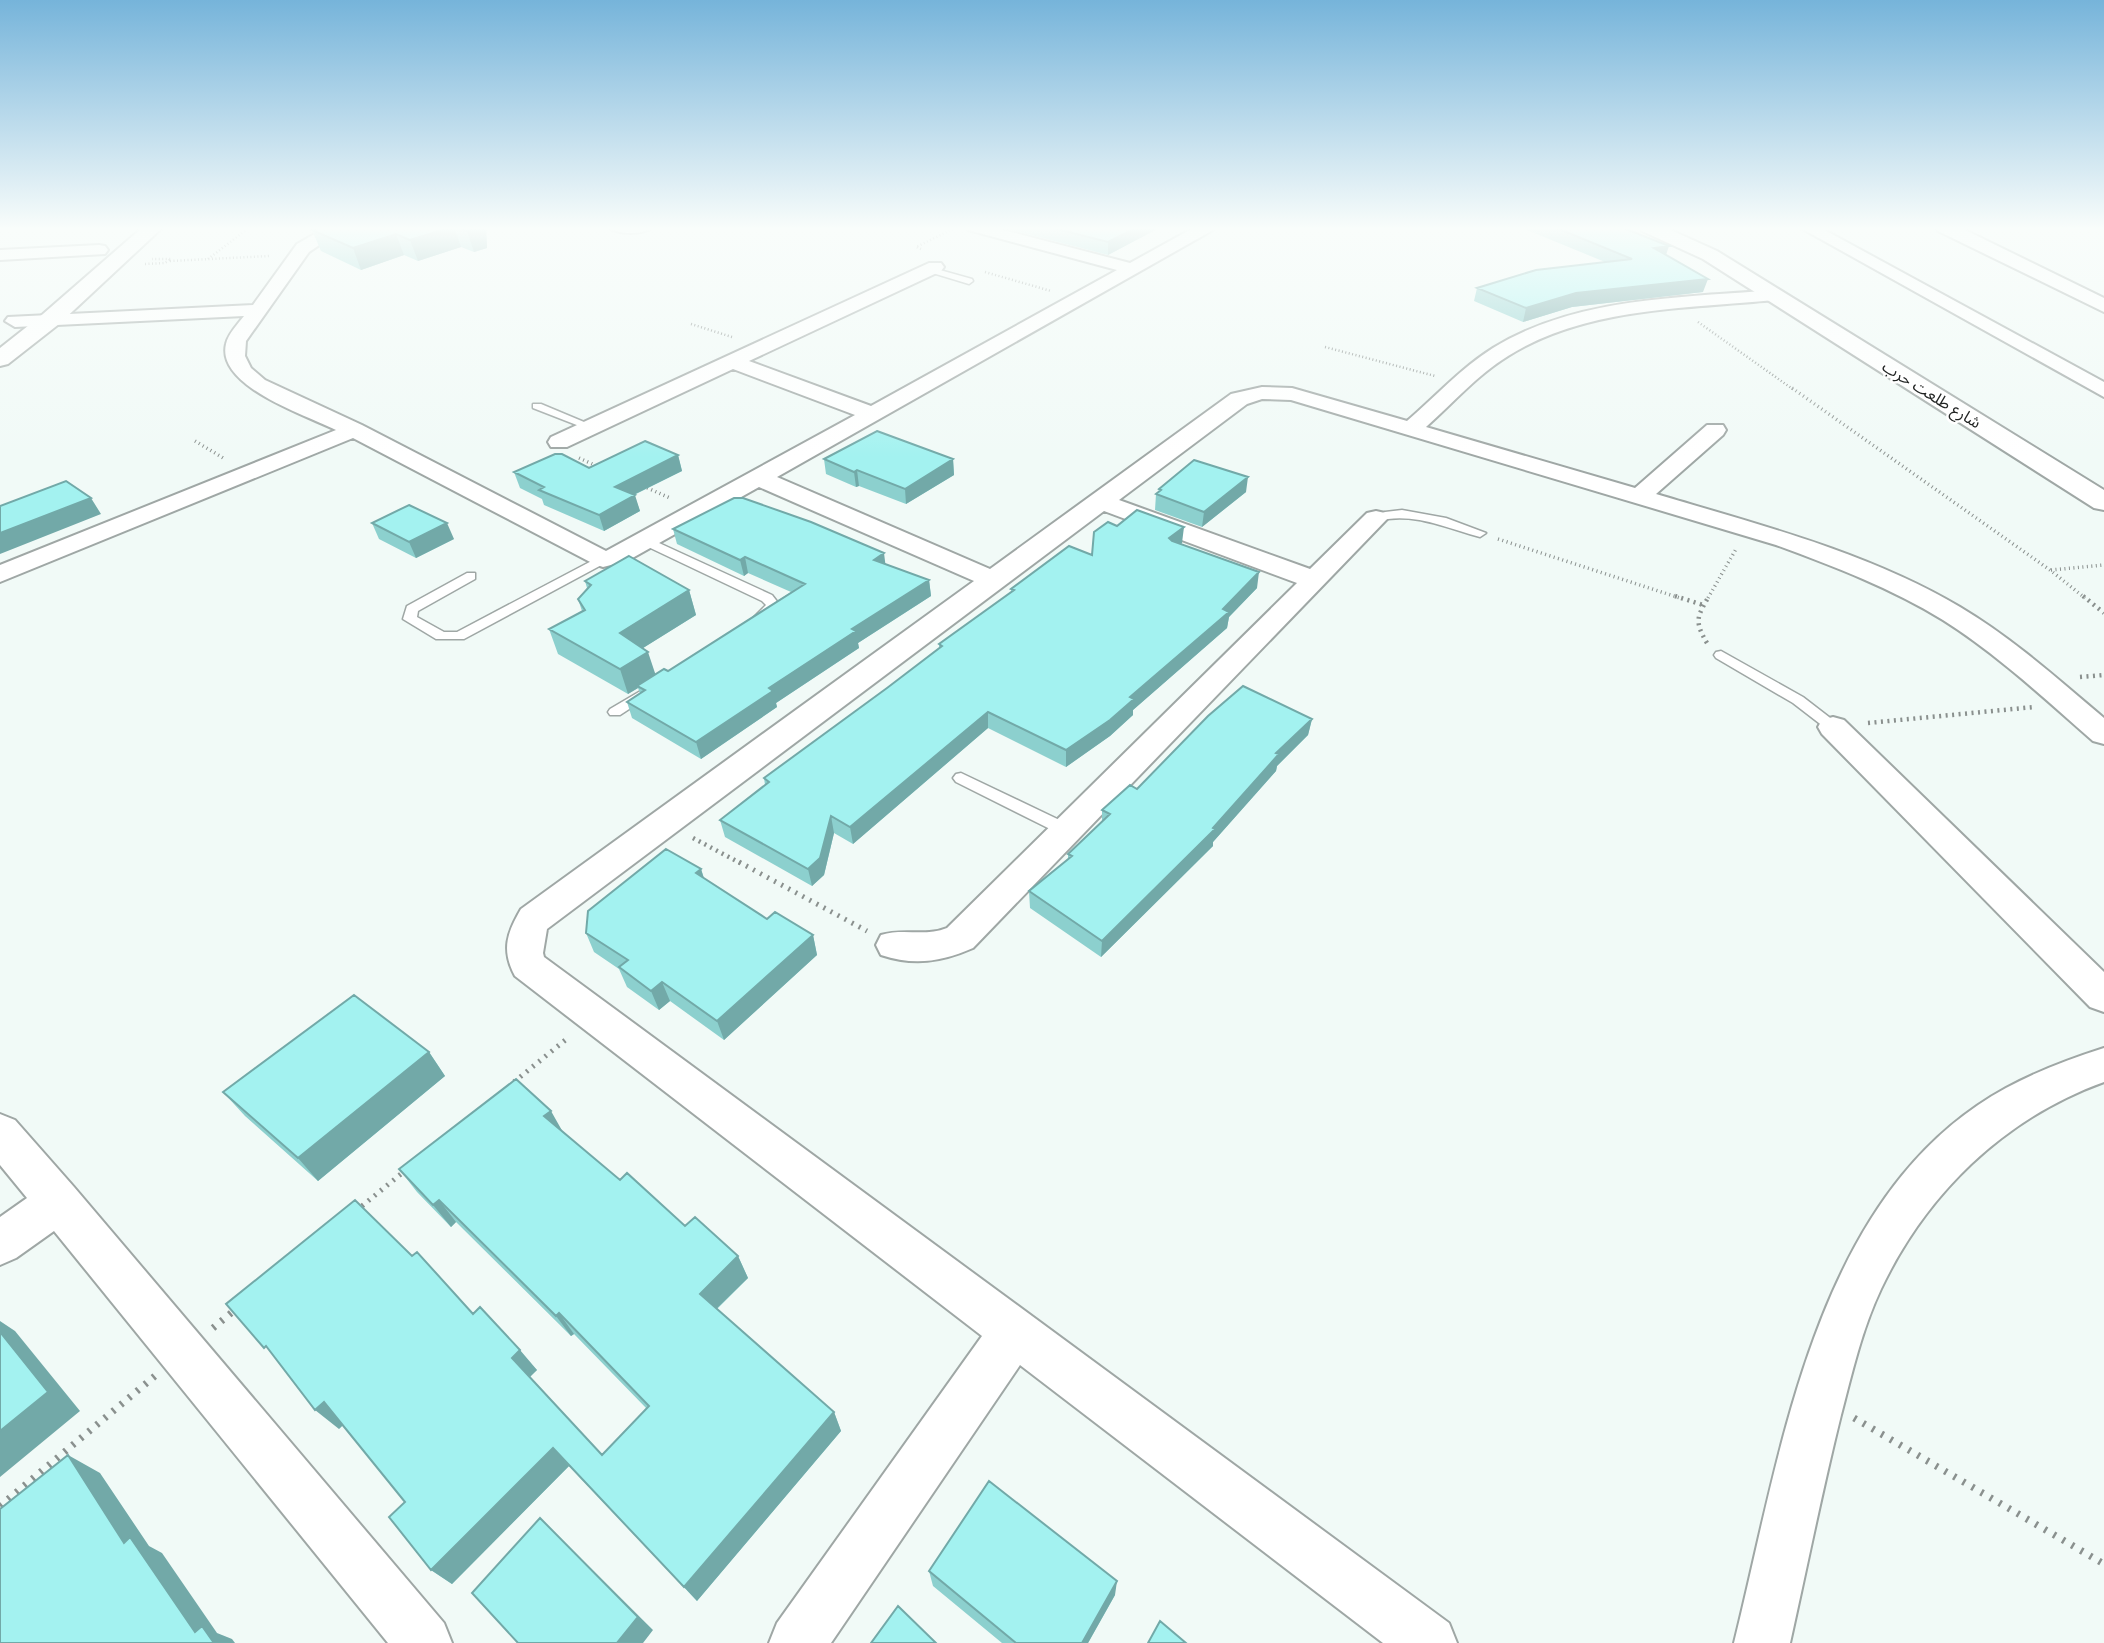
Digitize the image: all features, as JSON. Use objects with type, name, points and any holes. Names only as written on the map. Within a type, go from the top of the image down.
[{"type":"street","points":[[7,328],[35,304]]},
{"type":"street","points":[[0,359],[69,304]]},
{"type":"street","points":[[263,304],[236,341],[235,356],[242,371],[258,384],[354,430],[603,559],[618,556],[646,541],[1070,304]]},
{"type":"street","points":[[559,442],[855,304]]},
{"type":"street","points":[[1411,429],[1500,352],[1533,335],[1573,322],[1618,312],[1687,304]]},
{"type":"street","name":"شارع طلعت حرب","points":[[1788,304],[2104,502]]},
{"type":"street","points":[[1946,304],[2104,391]]},
{"type":"street","points":[[7,328],[51,320],[258,310]]},
{"type":"street","points":[[730,361],[873,414]]},
{"type":"street","points":[[1429,1643],[528,966],[523,955],[526,931],[534,919],[1239,399],[1249,395],[1292,394],[1748,529],[1842,560],[1952,614],[2001,648],[2104,734]]},
{"type":"street","points":[[0,574],[354,430]]},
{"type":"street","points":[[1639,497],[1715,430]]},
{"type":"street","points":[[758,478],[993,580]]},
{"type":"street","points":[[1100,501],[1314,580]]},
{"type":"street","points":[[894,945],[916,950],[939,947],[960,938],[1376,517]]},
{"type":"street","points":[[1833,727],[2104,996]]},
{"type":"street","points":[[1762,1643],[1821,1399],[1846,1317],[1879,1248],[1917,1191],[1963,1143],[2014,1104],[2071,1074],[2104,1065]]},
{"type":"street","points":[[0,1133],[424,1643]]},
{"type":"street","points":[[0,1243],[58,1202]]},
{"type":"street","points":[[797,1643],[1014,1332]]},
{"type":"lane","points":[[537,407],[591,427]]},
{"type":"lane","points":[[1376,517],[1387,513],[1418,513],[1480,533]]},
{"type":"lane","points":[[646,541],[768,597],[773,604],[769,611],[747,626]]},
{"type":"lane","points":[[471,576],[412,609],[410,620],[441,636],[459,636],[603,559]]},
{"type":"lane","points":[[1721,655],[1798,700],[1833,727]]},
{"type":"lane","points":[[615,712],[659,684]]},
{"type":"lane","points":[[961,778],[1066,830]]},
{"type":"path","points":[[1674,305],[2050,570],[2104,612]]},
{"type":"path","points":[[691,324],[763,346]]},
{"type":"path","points":[[1325,347],[1463,383]]},
{"type":"path","points":[[559,442],[556,448],[611,472]]},
{"type":"path","points":[[636,483],[700,511]]},
{"type":"path","points":[[1721,655],[1706,642],[1698,628],[1698,616],[1748,529]]},
{"type":"path","points":[[1480,533],[1703,605]]},
{"type":"path","points":[[2050,570],[2104,565]]},
{"type":"path","points":[[1833,727],[2068,704]]},
{"type":"path","points":[[664,823],[894,945]]},
{"type":"path","points":[[510,1085],[595,1016]]},
{"type":"path","points":[[351,1214],[415,1163]]},
{"type":"path","points":[[0,1506],[246,1301]]},
{"type":"path","points":[[1821,1399],[2104,1564]]},
{"type":"building","points":[[1515,304],[1540,304],[1526,308]]},
{"type":"building","points":[[877,431],[953,459],[905,489],[824,459]]},
{"type":"building","points":[[645,441],[678,455],[615,487],[635,495],[599,515],[539,490],[544,487],[514,472],[555,454],[562,454],[589,468]]},
{"type":"building","points":[[1194,460],[1248,477],[1204,512],[1156,494]]},
{"type":"building","points":[[66,481],[91,498],[0,533],[0,506]]},
{"type":"building","points":[[734,498],[743,498],[811,522],[884,553],[874,560],[929,580],[852,629],[856,631],[769,688],[773,691],[696,742],[627,702],[645,690],[637,686],[664,669],[668,671],[805,584],[745,557],[740,560],[673,529]]},
{"type":"building","points":[[409,505],[447,523],[409,542],[372,523]]},
{"type":"building","points":[[1137,510],[1184,527],[1169,538],[1172,541],[1259,572],[1223,609],[1229,612],[1130,697],[1134,699],[1110,720],[1066,750],[988,712],[850,827],[831,816],[820,858],[808,869],[720,820],[769,782],[764,778],[942,646],[939,644],[1014,590],[1011,589],[1069,546],[1092,555],[1094,532],[1108,522],[1117,526]]},
{"type":"building","points":[[629,556],[689,590],[620,633],[648,652],[620,669],[549,629],[585,610],[578,599],[591,585],[585,581]]},
{"type":"building","points":[[1243,686],[1312,719],[1276,753],[1279,754],[1213,828],[1215,829],[1102,941],[1029,891],[1072,856],[1068,854],[1110,814],[1102,810],[1130,785],[1137,789],[1208,716]]},
{"type":"building","points":[[666,849],[701,869],[696,873],[767,919],[775,912],[813,935],[717,1021],[662,982],[651,991],[619,967],[628,960],[586,933],[588,911]]},
{"type":"building","points":[[354,995],[429,1052],[298,1158],[223,1092]]},
{"type":"building","points":[[516,1079],[551,1111],[544,1116],[620,1180],[627,1173],[685,1226],[695,1217],[738,1256],[700,1294],[834,1412],[684,1587],[553,1448],[431,1570],[389,1517],[405,1502],[324,1402],[315,1410],[266,1346],[264,1348],[226,1304],[355,1200],[412,1256],[417,1252],[473,1314],[480,1307],[520,1350],[512,1358],[602,1455],[649,1406],[559,1313],[556,1316],[439,1200],[433,1205],[399,1169]]},
{"type":"building","points":[[0,1332],[48,1392],[0,1431]]},
{"type":"building","points":[[68,1455],[124,1543],[130,1537],[195,1632],[202,1626],[214,1643],[0,1643],[0,1509]]},
{"type":"building","points":[[989,1481],[1117,1581],[1082,1643],[1016,1643],[929,1571]]},
{"type":"building","points":[[540,1518],[638,1617],[617,1643],[518,1643],[472,1593]]},
{"type":"building","points":[[898,1606],[936,1643],[871,1643]]},
{"type":"building","points":[[1160,1621],[1186,1643],[1148,1643]]}]
